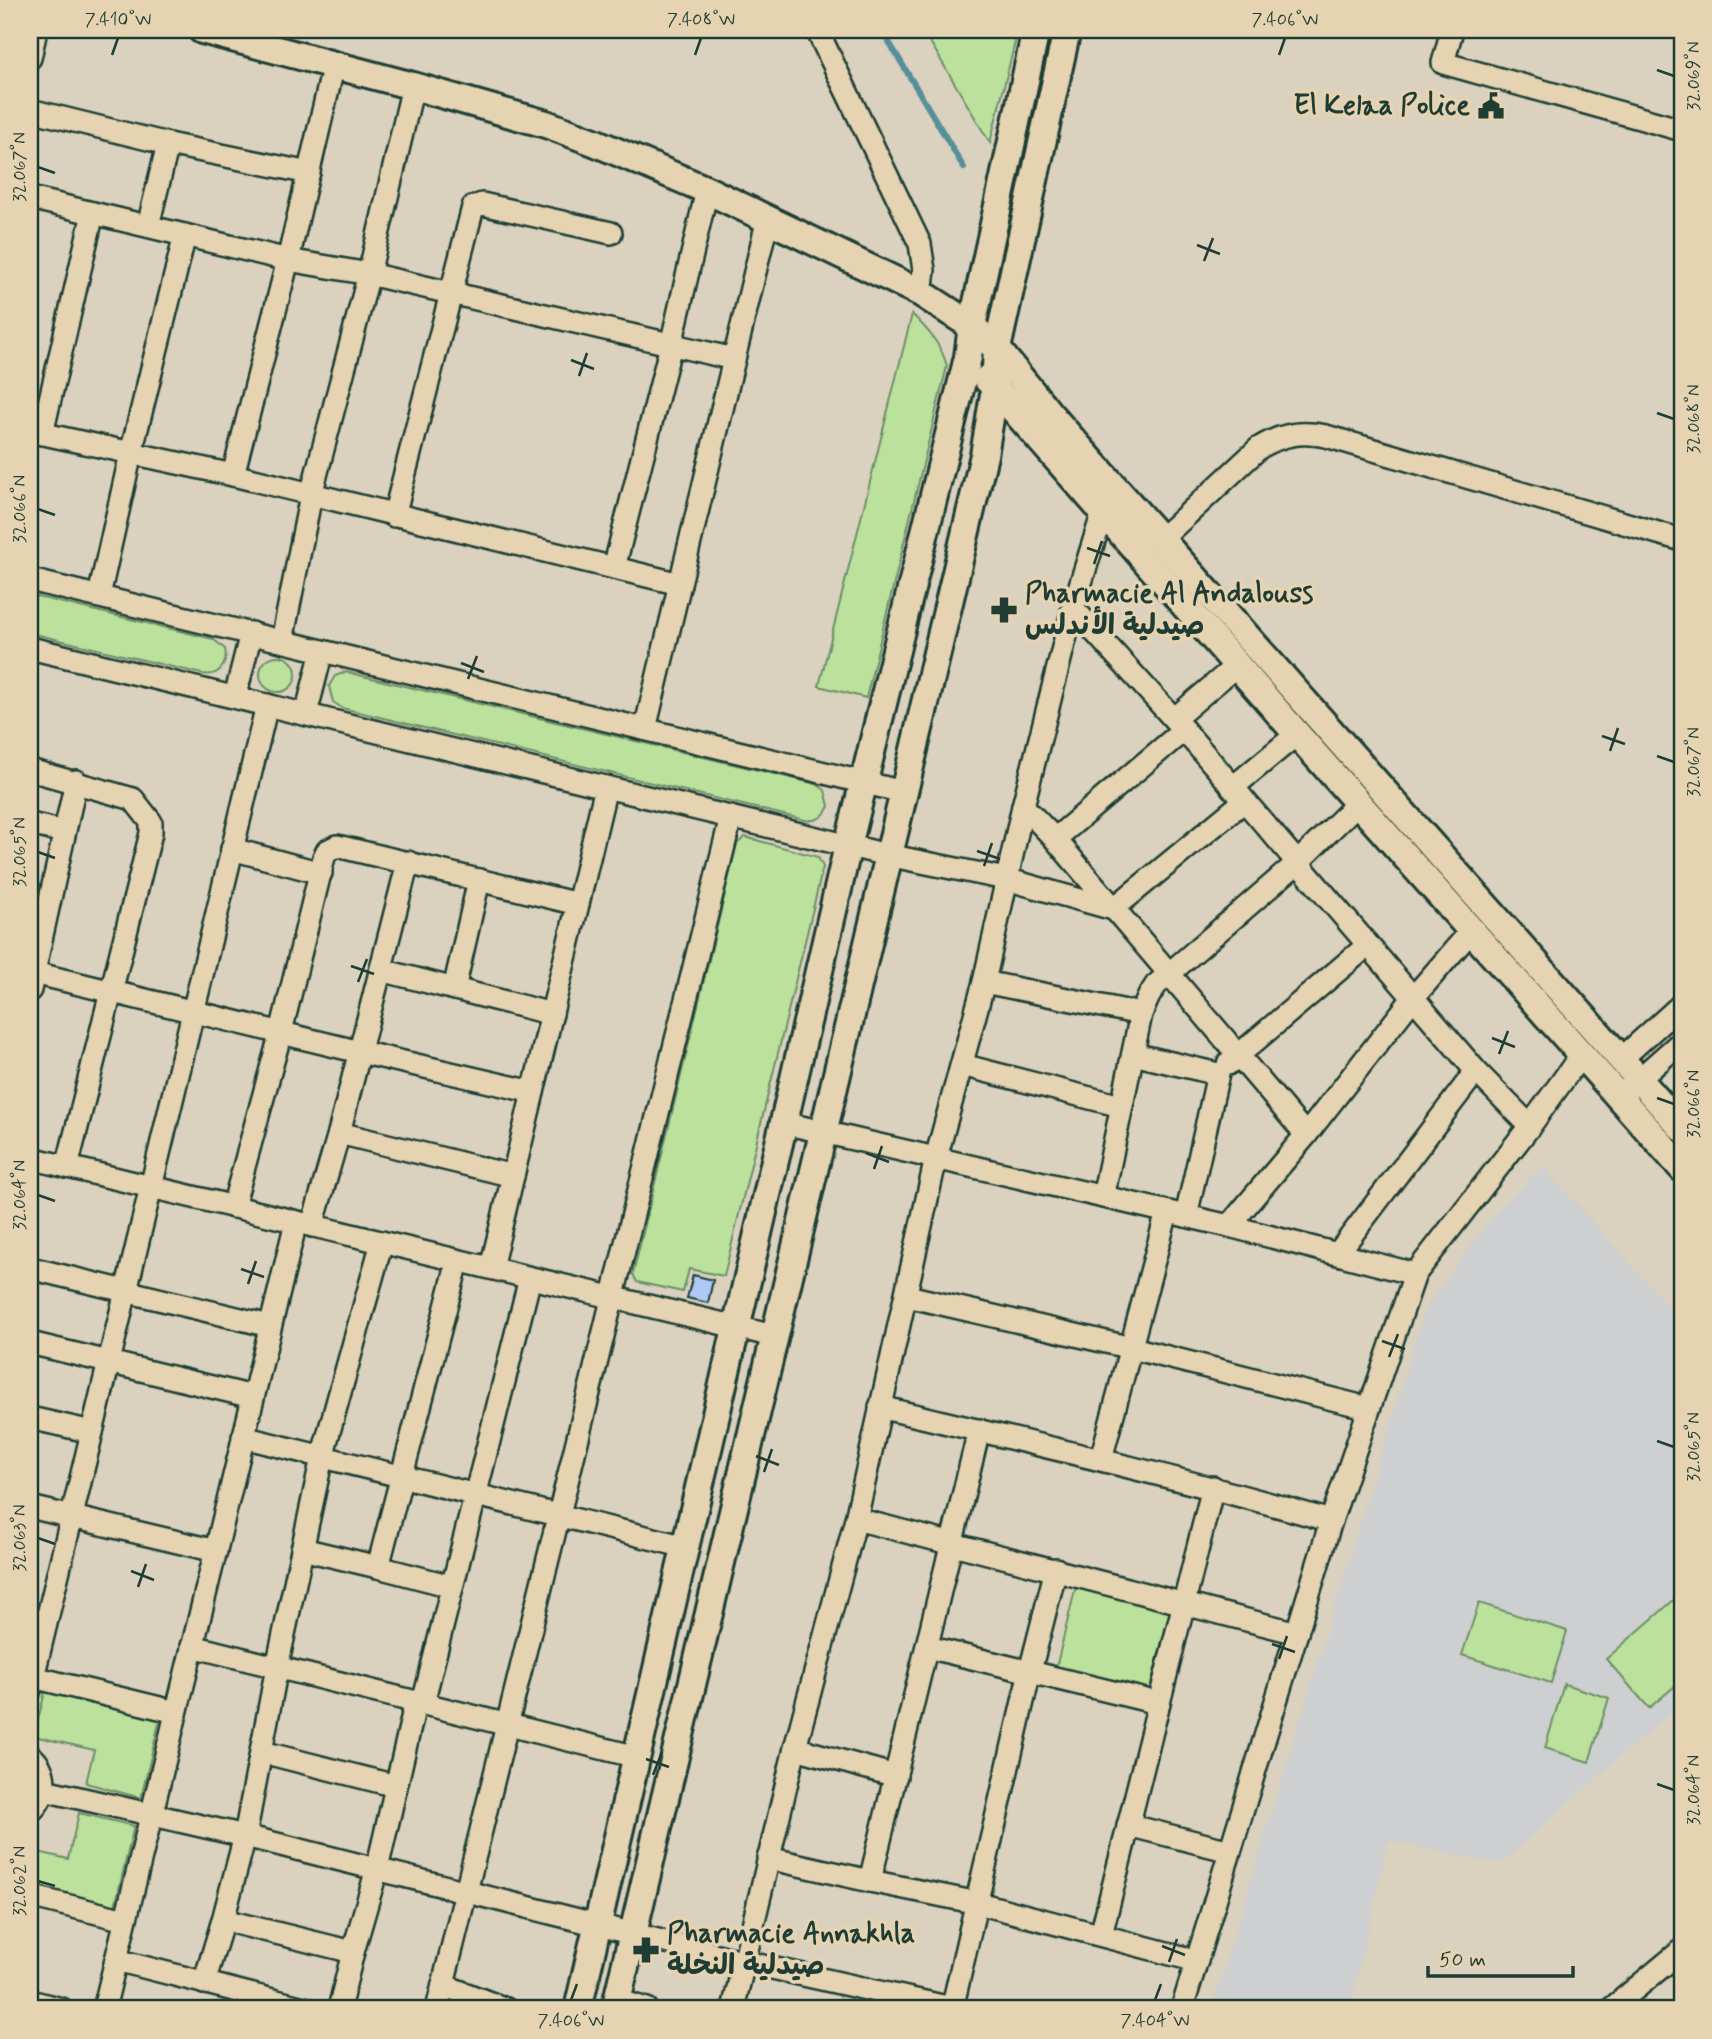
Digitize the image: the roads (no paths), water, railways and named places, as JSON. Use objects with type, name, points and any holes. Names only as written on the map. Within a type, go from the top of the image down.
[{"type":"main road","points":[[202,30],[546,124],[606,146],[768,218],[929,299],[972,326],[998,349],[1048,412],[1682,1128]]},
{"type":"main road","points":[[578,2009],[848,846],[968,357],[972,326],[1036,30]]},
{"type":"main road","points":[[616,2005],[821,1132],[984,455],[995,388],[998,349],[1067,30]]},
{"type":"main road","points":[[929,299],[968,357],[1297,734],[1682,1168]]},
{"type":"main road","points":[[984,455],[997,438],[1033,431]]},
{"type":"street","points":[[30,58],[36,30]]},
{"type":"street","points":[[817,30],[920,244],[929,299]]},
{"type":"street","points":[[1452,30],[1443,63],[1682,130]]},
{"type":"street","points":[[233,475],[288,260],[334,64]]},
{"type":"street","points":[[282,641],[311,495],[369,274],[413,86]]},
{"type":"street","points":[[30,110],[168,144],[309,173]]},
{"type":"street","points":[[148,226],[168,144]]},
{"type":"street","points":[[614,568],[707,190]]},
{"type":"street","points":[[30,198],[288,260],[369,274],[734,359]]},
{"type":"street","points":[[394,516],[471,211],[476,205],[611,233]]},
{"type":"street","points":[[93,213],[36,432],[233,475],[680,584]]},
{"type":"street","points":[[645,729],[768,218]]},
{"type":"street","points":[[99,596],[185,235]]},
{"type":"street","points":[[1161,539],[1259,448],[1272,440],[1299,433],[1326,436],[1682,540]]},
{"type":"street","points":[[733,2009],[794,1748],[856,1519],[936,1158],[984,982],[1023,806],[1073,608],[1103,512]]},
{"type":"street","points":[[30,580],[903,792]]},
{"type":"street","points":[[1073,608],[1179,725],[1476,1072],[1530,1126]]},
{"type":"street","points":[[235,697],[250,634]]},
{"type":"street","points":[[30,648],[848,846],[1006,879],[1113,909]]},
{"type":"street","points":[[306,714],[322,651]]},
{"type":"street","points":[[1055,839],[1179,725],[1237,665]]},
{"type":"street","points":[[176,1712],[31,1684],[267,705]]},
{"type":"street","points":[[1113,909],[1238,795],[1297,734]]},
{"type":"street","points":[[30,770],[133,799],[151,822],[152,833],[67,1167]]},
{"type":"street","points":[[76,781],[31,978],[111,992],[533,1092]]},
{"type":"street","points":[[491,1268],[607,787]]},
{"type":"street","points":[[1102,1196],[1141,1014],[1149,996],[1169,973],[1296,864],[1358,803]]},
{"type":"street","points":[[1023,806],[1055,839],[1306,1135]]},
{"type":"street","points":[[437,2009],[731,817]]},
{"type":"street","points":[[30,824],[64,832]]},
{"type":"street","points":[[233,1207],[327,852],[337,846],[578,904]]},
{"type":"street","points":[[232,849],[321,873]]},
{"type":"street","points":[[104,2009],[270,1326],[304,1224],[339,1133],[408,862]]},
{"type":"street","points":[[454,989],[479,880]]},
{"type":"street","points":[[1229,1226],[1306,1135],[1413,998],[1471,931]]},
{"type":"street","points":[[1101,1459],[1132,1348],[1218,1074],[1368,945]]},
{"type":"street","points":[[381,971],[552,1014]]},
{"type":"street","points":[[984,982],[1141,1014]]},
{"type":"street","points":[[1621,1059],[1682,1004]]},
{"type":"street","points":[[1619,1097],[1682,1041]]},
{"type":"street","points":[[1133,1054],[1218,1074]]},
{"type":"street","points":[[1182,2009],[1331,1521],[1415,1274],[1530,1126],[1581,1055]]},
{"type":"street","points":[[962,1065],[1121,1106]]},
{"type":"street","points":[[1338,1253],[1476,1072]]},
{"type":"street","points":[[784,1124],[1229,1226],[1415,1274]]},
{"type":"street","points":[[339,1133],[513,1176]]},
{"type":"street","points":[[30,1158],[774,1336]]},
{"type":"street","points":[[204,1983],[245,1836],[277,1667],[322,1457],[382,1242]]},
{"type":"street","points":[[378,1567],[458,1261]]},
{"type":"street","points":[[30,1268],[270,1326]]},
{"type":"street","points":[[339,2009],[530,1278]]},
{"type":"street","points":[[907,1296],[1132,1348],[1368,1408]]},
{"type":"street","points":[[30,1343],[253,1397]]},
{"type":"street","points":[[880,1407],[1213,1487],[1331,1521]]},
{"type":"street","points":[[30,1418],[92,1432]]},
{"type":"street","points":[[870,1881],[979,1430]]},
{"type":"street","points":[[243,1437],[686,1546]]},
{"type":"street","points":[[1101,1935],[1213,1487]]},
{"type":"street","points":[[30,1507],[216,1551]]},
{"type":"street","points":[[856,1519],[1297,1633]]},
{"type":"street","points":[[302,1549],[451,1586]]},
{"type":"street","points":[[44,1790],[245,1836],[745,1962],[953,2009],[1056,1569]]},
{"type":"street","points":[[192,1646],[636,1758]]},
{"type":"street","points":[[927,1647],[1158,1703]]},
{"type":"street","points":[[794,1748],[896,1776]]},
{"type":"street","points":[[262,1752],[396,1786]]},
{"type":"street","points":[[30,1755],[41,1768],[44,1779],[40,1801],[30,1812]]},
{"type":"street","points":[[1128,1825],[1230,1851]]},
{"type":"street","points":[[768,1858],[978,1903],[1197,1961]]},
{"type":"street","points":[[30,1896],[125,1920]]},
{"type":"street","points":[[223,1920],[353,1952]]},
{"type":"street","points":[[1611,2009],[1682,1950]]},
{"type":"street","points":[[116,1960],[204,1983],[273,2005],[308,2009]]},
{"type":"street","points":[[443,1985],[506,2009]]},
{"type":"street","points":[[30,2001],[62,2009]]},
{"type":"street","points":[[616,2005],[648,2009]]},
{"type":"waterway","points":[[882,30],[964,168]]},
{"type":"place","name":"El Kelaa Police","points":[[1491,106]]},
{"type":"place","name":"Pharmacie Al Andalouss صيدلية الأندلس","points":[[1004,610]]},
{"type":"place","name":"Pharmacie Annakhla صيدلية النخلة","points":[[646,1950]]}]
